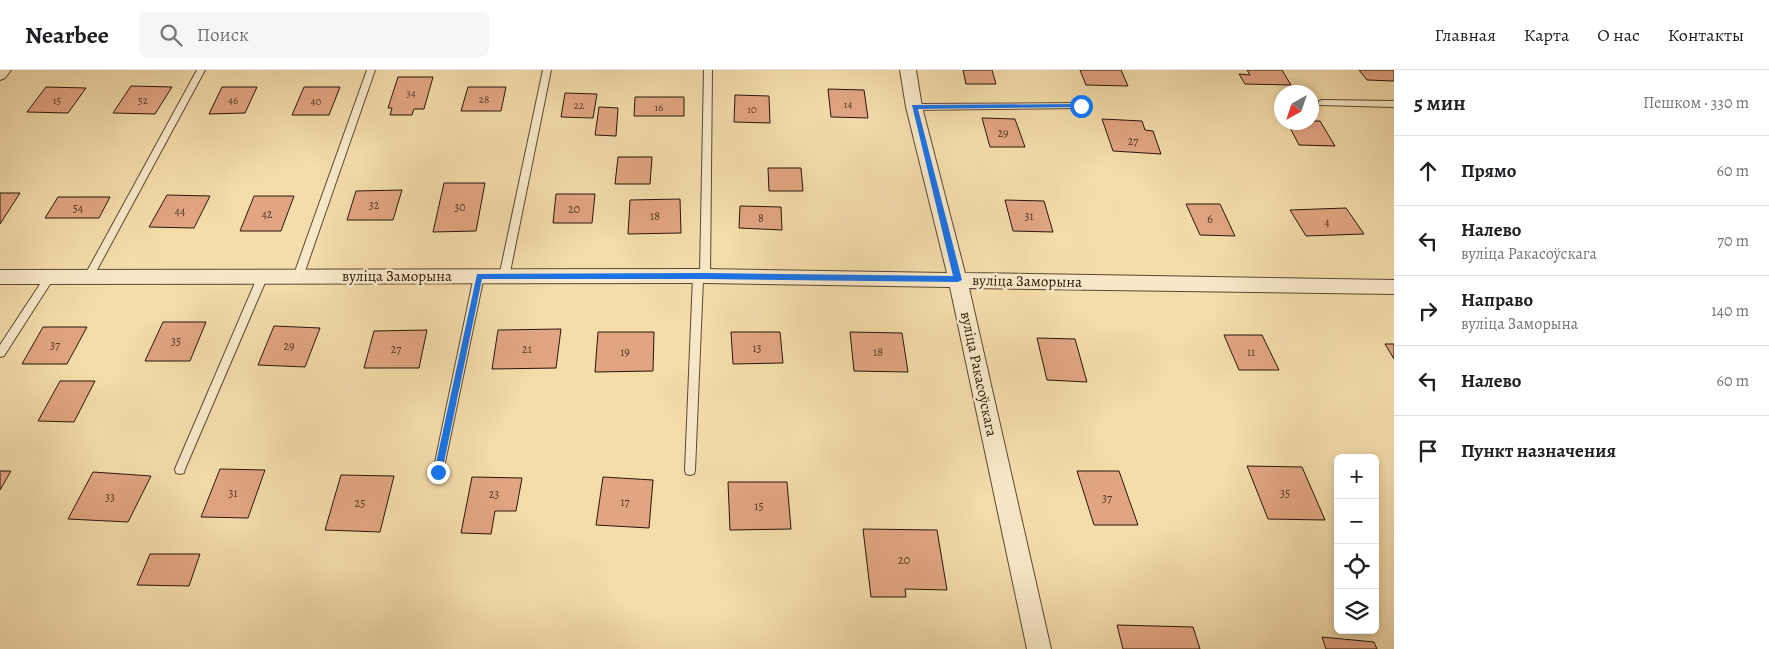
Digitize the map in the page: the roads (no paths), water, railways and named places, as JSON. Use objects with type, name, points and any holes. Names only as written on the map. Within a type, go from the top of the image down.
[{"type":"street","points":[[0,75],[3,70]]},
{"type":"street","name":"вуліца Ракасоўскага","points":[[908,70],[914,107],[958,280],[1040,649]]},
{"type":"street","name":"вуліца Заморына","points":[[0,277],[702,276],[1394,287]]},
{"type":"lane","points":[[88,278],[201,70]]},
{"type":"lane","points":[[298,276],[371,70]]},
{"type":"lane","points":[[504,277],[547,70]]},
{"type":"lane","points":[[690,470],[702,276],[708,70]]},
{"type":"lane","points":[[1322,103],[1394,104]]},
{"type":"lane","points":[[914,107],[1081,106]]},
{"type":"lane","points":[[438,472],[479,276]]},
{"type":"lane","points":[[0,353],[49,278]]},
{"type":"lane","points":[[180,470],[262,278]]}]
